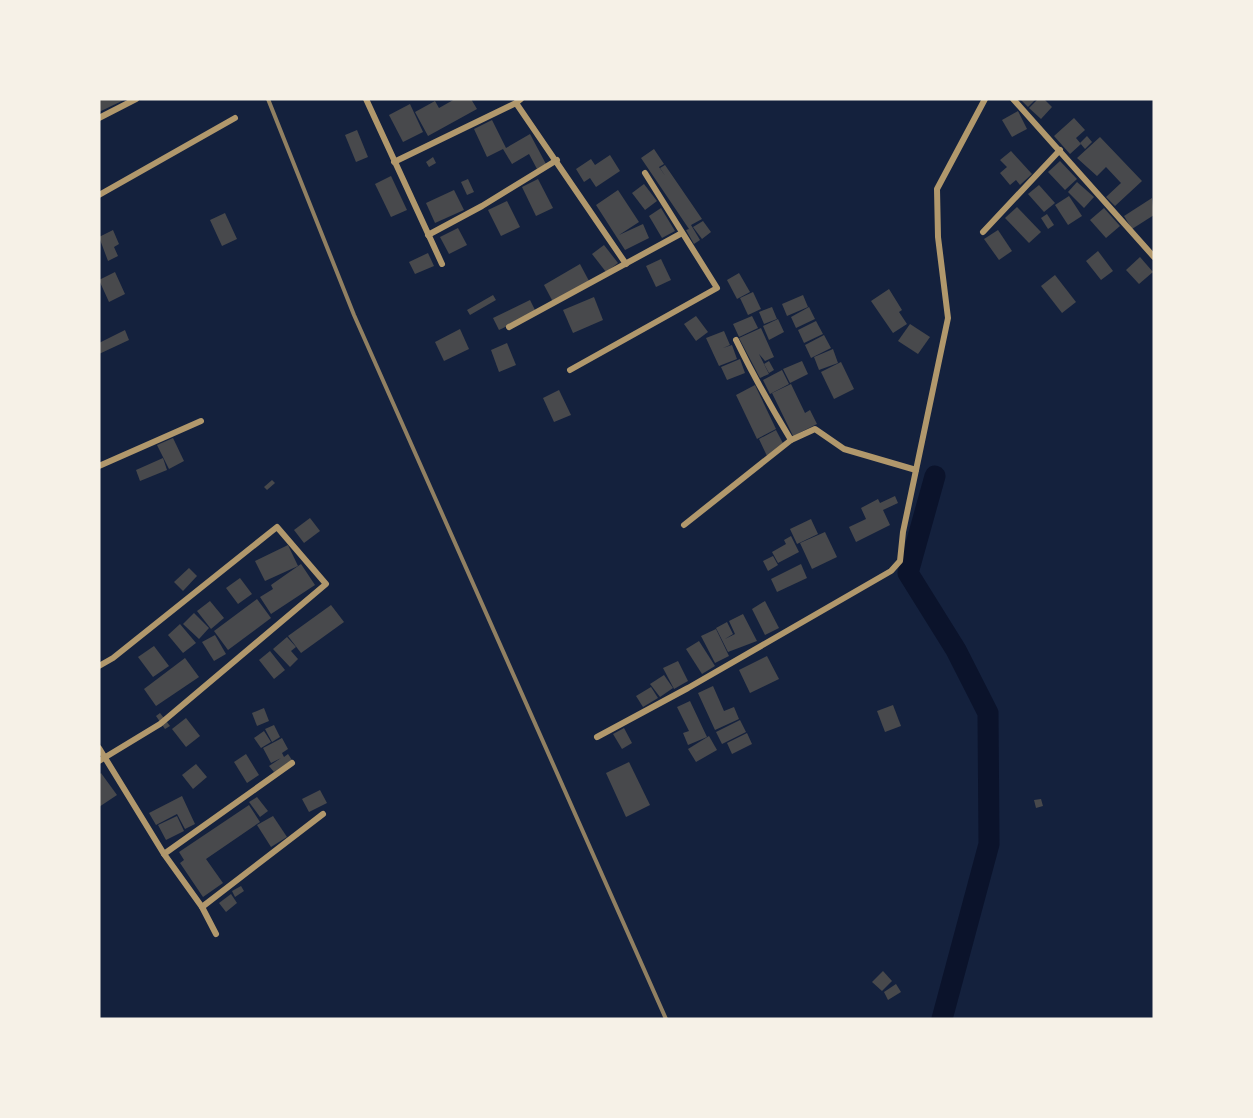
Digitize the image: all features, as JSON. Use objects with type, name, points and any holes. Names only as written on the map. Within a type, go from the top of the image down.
[{"type":"street","points":[[99,118],[136,99]]},
{"type":"street","points":[[366,99],[442,264]]},
{"type":"street","points":[[597,737],[688,688],[891,571],[900,561],[903,532],[948,318],[938,237],[937,189],[985,99]]},
{"type":"street","points":[[1013,99],[1154,257]]},
{"type":"street","points":[[394,162],[518,101],[626,264]]},
{"type":"street","points":[[99,195],[235,118]]},
{"type":"street","points":[[983,232],[1060,150]]},
{"type":"street","points":[[428,235],[482,206],[557,160]]},
{"type":"street","points":[[570,370],[717,288],[645,173]]},
{"type":"street","points":[[509,327],[682,233]]},
{"type":"street","points":[[736,340],[760,383],[762,393],[791,440]]},
{"type":"street","points":[[99,466],[201,421]]},
{"type":"street","points":[[684,525],[791,440],[815,429],[844,449],[916,470]]},
{"type":"street","points":[[99,666],[113,658],[277,527],[327,584],[160,724],[102,759]]},
{"type":"street","points":[[99,748],[102,759],[164,854],[202,907],[216,934]]},
{"type":"street","points":[[164,854],[292,763]]},
{"type":"street","points":[[202,907],[323,814]]},
{"type":"building","points":[[99,99],[126,99],[99,112]]},
{"type":"building","points":[[455,99],[471,99],[477,109],[428,136],[415,112],[435,101],[439,108]]},
{"type":"building","points":[[1020,99],[1036,99],[1028,107]]},
{"type":"building","points":[[1038,99],[1044,99],[1052,107],[1041,119],[1029,108]]},
{"type":"building","points":[[410,104],[423,132],[403,142],[389,115]]},
{"type":"building","points":[[1018,111],[1027,129],[1012,137],[1002,120]]},
{"type":"building","points":[[1074,118],[1085,130],[1076,138],[1081,144],[1070,154],[1054,136]]},
{"type":"building","points":[[492,120],[506,148],[530,134],[546,164],[537,169],[529,154],[512,164],[503,149],[487,157],[474,129]]},
{"type":"building","points":[[357,130],[368,157],[356,162],[345,135]]},
{"type":"building","points":[[1087,136],[1092,142],[1085,149],[1080,143]]},
{"type":"building","points":[[1100,137],[1142,181],[1115,206],[1106,197],[1121,183],[1106,167],[1097,176],[1077,158]]},
{"type":"building","points":[[654,149],[664,164],[659,167],[666,177],[660,168],[665,165],[702,219],[691,225],[700,240],[694,244],[686,230],[689,229],[641,158]]},
{"type":"building","points":[[1011,151],[1032,174],[1020,185],[1016,180],[1010,185],[1000,173],[1007,167],[1000,160]]},
{"type":"building","points":[[610,155],[620,171],[596,187],[590,178],[584,182],[576,169],[591,159],[595,165]]},
{"type":"building","points":[[433,157],[436,163],[429,167],[426,162]]},
{"type":"building","points":[[1060,161],[1077,179],[1065,190],[1048,172]]},
{"type":"building","points":[[391,176],[407,210],[391,217],[375,184]]},
{"type":"building","points":[[468,179],[474,192],[467,195],[461,182]]},
{"type":"building","points":[[538,179],[553,208],[536,216],[522,187]]},
{"type":"building","points":[[1077,182],[1094,197],[1084,208],[1068,192]]},
{"type":"building","points":[[644,184],[657,201],[645,210],[632,193]]},
{"type":"building","points":[[1039,185],[1055,203],[1044,212],[1028,194]]},
{"type":"building","points":[[454,190],[464,210],[435,223],[426,203]]},
{"type":"building","points":[[618,190],[639,222],[619,235],[643,224],[649,238],[625,250],[596,205]]},
{"type":"building","points":[[1069,196],[1082,216],[1068,225],[1055,205]]},
{"type":"building","points":[[1152,198],[1154,215],[1132,229],[1124,216]]},
{"type":"building","points":[[507,201],[520,227],[501,236],[488,210]]},
{"type":"building","points":[[1017,207],[1041,232],[1029,243],[1005,218]]},
{"type":"building","points":[[661,208],[675,231],[662,238],[649,216]]},
{"type":"building","points":[[1104,208],[1120,226],[1106,238],[1090,220]]},
{"type":"building","points":[[225,213],[237,239],[222,246],[210,220]]},
{"type":"building","points":[[1047,214],[1054,225],[1048,229],[1041,218]]},
{"type":"building","points":[[703,221],[711,232],[702,239],[693,227]]},
{"type":"building","points":[[458,228],[467,245],[449,254],[440,237]]},
{"type":"building","points":[[113,230],[119,244],[114,247],[118,256],[108,261],[99,237]]},
{"type":"building","points":[[998,230],[1012,251],[999,260],[984,239]]},
{"type":"building","points":[[604,245],[618,263],[606,272],[592,254]]},
{"type":"building","points":[[1098,251],[1113,271],[1101,280],[1086,261]]},
{"type":"building","points":[[428,253],[434,266],[415,274],[409,262]]},
{"type":"building","points":[[1140,257],[1153,272],[1139,284],[1126,270]]},
{"type":"building","points":[[661,259],[671,280],[656,287],[646,266]]},
{"type":"building","points":[[580,264],[589,281],[553,302],[544,285]]},
{"type":"building","points":[[115,272],[125,294],[109,302],[99,280]]},
{"type":"building","points":[[739,273],[750,292],[737,299],[727,280]]},
{"type":"building","points":[[1055,275],[1076,302],[1062,313],[1041,286]]},
{"type":"building","points":[[889,289],[902,310],[899,312],[907,324],[893,333],[871,301]]},
{"type":"building","points":[[753,292],[761,309],[748,315],[740,298]]},
{"type":"building","points":[[493,295],[496,300],[470,315],[467,310]]},
{"type":"building","points":[[803,295],[808,307],[787,316],[782,304]]},
{"type":"building","points":[[594,297],[603,320],[573,333],[563,310]]},
{"type":"building","points":[[530,300],[536,312],[499,330],[493,318]]},
{"type":"building","points":[[772,307],[777,319],[764,324],[759,312]]},
{"type":"building","points":[[809,307],[815,319],[796,328],[791,317]]},
{"type":"building","points":[[696,316],[708,332],[696,341],[684,324]]},
{"type":"building","points":[[752,316],[758,328],[739,337],[733,324]]},
{"type":"building","points":[[778,319],[784,332],[769,340],[763,326]]},
{"type":"building","points":[[816,321],[823,334],[804,343],[798,330]]},
{"type":"building","points":[[910,324],[930,337],[918,354],[898,341]]},
{"type":"building","points":[[761,328],[774,357],[765,361],[759,354],[769,374],[760,378],[739,338]]},
{"type":"building","points":[[460,329],[469,349],[444,361],[435,342]]},
{"type":"building","points":[[125,330],[129,340],[99,354],[99,343]]},
{"type":"building","points":[[724,331],[730,345],[723,348],[732,345],[737,359],[719,366],[706,338]]},
{"type":"building","points":[[824,335],[831,348],[811,358],[805,345]]},
{"type":"building","points":[[507,343],[516,365],[499,372],[491,350]]},
{"type":"building","points":[[833,349],[838,363],[819,370],[814,357]]},
{"type":"building","points":[[740,359],[745,373],[727,380],[721,367]]},
{"type":"building","points":[[769,361],[774,370],[769,373],[764,364]]},
{"type":"building","points":[[802,361],[808,374],[790,383],[783,369]]},
{"type":"building","points":[[841,362],[854,389],[834,399],[821,372]]},
{"type":"building","points":[[782,370],[789,384],[770,394],[763,380]]},
{"type":"building","points":[[791,384],[805,413],[810,410],[817,424],[793,436],[772,393]]},
{"type":"building","points":[[755,385],[776,429],[757,439],[736,395]]},
{"type":"building","points":[[559,390],[571,415],[554,422],[543,398]]},
{"type":"building","points":[[776,430],[785,447],[767,456],[759,439]]},
{"type":"building","points":[[173,438],[184,461],[169,469],[157,445]]},
{"type":"building","points":[[163,458],[167,470],[140,481],[136,470]]},
{"type":"building","points":[[272,480],[275,483],[267,490],[264,487]]},
{"type":"building","points":[[895,496],[898,503],[883,510],[890,525],[856,542],[849,527],[866,519],[861,508],[878,499],[880,503]]},
{"type":"building","points":[[310,518],[320,531],[304,543],[294,530]]},
{"type":"building","points":[[811,519],[818,534],[797,544],[790,529]]},
{"type":"building","points":[[825,532],[837,557],[812,569],[800,543]]},
{"type":"building","points":[[791,536],[799,552],[778,563],[772,552],[786,544],[784,540]]},
{"type":"building","points":[[288,545],[298,566],[265,581],[255,561]]},
{"type":"building","points":[[773,556],[778,565],[768,571],[763,561]]},
{"type":"building","points":[[301,564],[315,585],[271,614],[260,597],[273,589],[271,585]]},
{"type":"building","points":[[801,564],[807,578],[777,592],[771,579]]},
{"type":"building","points":[[189,568],[197,576],[183,591],[174,582]]},
{"type":"building","points":[[240,578],[252,594],[238,604],[226,588]]},
{"type":"building","points":[[257,599],[271,618],[228,650],[214,631]]},
{"type":"building","points":[[210,601],[224,618],[211,629],[197,611]]},
{"type":"building","points":[[765,601],[779,628],[765,635],[752,609]]},
{"type":"building","points":[[331,605],[344,622],[301,653],[288,636]]},
{"type":"building","points":[[194,613],[209,628],[199,639],[183,624]]},
{"type":"building","points":[[743,614],[757,641],[728,652],[716,628],[727,622],[733,634],[725,639],[735,634],[729,621]]},
{"type":"building","points":[[180,624],[196,643],[183,653],[168,635]]},
{"type":"building","points":[[716,629],[729,656],[715,663],[701,636]]},
{"type":"building","points":[[215,635],[226,654],[214,661],[202,642]]},
{"type":"building","points":[[287,637],[296,647],[291,651],[298,659],[290,667],[273,649]]},
{"type":"building","points":[[699,641],[715,666],[702,674],[686,649]]},
{"type":"building","points":[[154,646],[169,666],[153,677],[138,657]]},
{"type":"building","points":[[270,651],[285,670],[274,679],[259,660]]},
{"type":"building","points":[[767,656],[779,679],[750,693],[739,670]]},
{"type":"building","points":[[185,658],[199,677],[156,706],[144,689]]},
{"type":"building","points":[[678,661],[688,681],[674,689],[663,668]]},
{"type":"building","points":[[664,675],[673,688],[660,697],[650,684]]},
{"type":"building","points":[[713,686],[724,711],[734,707],[739,719],[715,730],[698,693]]},
{"type":"building","points":[[651,687],[658,698],[643,707],[636,696]]},
{"type":"building","points":[[690,701],[707,737],[688,745],[683,733],[689,731],[677,707]]},
{"type":"building","points":[[893,705],[901,726],[885,732],[877,711]]},
{"type":"building","points":[[264,708],[269,721],[257,726],[252,713]]},
{"type":"building","points":[[160,713],[170,726],[165,729],[156,716]]},
{"type":"building","points":[[186,718],[200,736],[186,747],[172,729]]},
{"type":"building","points":[[740,720],[746,732],[722,744],[716,732]]},
{"type":"building","points":[[274,725],[280,737],[272,742],[265,729]]},
{"type":"building","points":[[624,728],[632,743],[622,749],[613,734]]},
{"type":"building","points":[[264,731],[271,742],[261,748],[254,738]]},
{"type":"building","points":[[747,733],[752,744],[732,754],[727,743]]},
{"type":"building","points":[[709,736],[717,750],[696,762],[688,749]]},
{"type":"building","points":[[282,738],[288,749],[282,753],[284,757],[288,754],[292,760],[274,772],[269,766],[281,758],[271,763],[263,748]]},
{"type":"building","points":[[246,754],[259,775],[247,783],[234,762]]},
{"type":"building","points":[[629,762],[650,805],[626,817],[606,773]]},
{"type":"building","points":[[196,764],[207,777],[193,789],[182,775]]},
{"type":"building","points":[[101,773],[117,795],[99,807],[99,775]]},
{"type":"building","points":[[320,790],[327,803],[309,812],[302,799]]},
{"type":"building","points":[[182,796],[195,824],[185,829],[177,814],[156,825],[149,813]]},
{"type":"building","points":[[257,797],[268,811],[260,817],[249,802]]},
{"type":"building","points":[[1041,799],[1043,806],[1036,808],[1034,800]]},
{"type":"building","points":[[249,805],[260,822],[206,859],[223,883],[203,897],[180,863],[184,860],[179,852]]},
{"type":"building","points":[[177,816],[184,831],[166,840],[158,825]]},
{"type":"building","points":[[273,816],[287,837],[271,847],[257,825]]},
{"type":"building","points":[[241,886],[244,891],[235,897],[232,891]]},
{"type":"building","points":[[231,894],[237,903],[226,912],[219,903]]},
{"type":"building","points":[[883,971],[892,981],[882,991],[872,982]]},
{"type":"building","points":[[896,984],[901,992],[888,1000],[884,992]]},
{"type":"waterway","points":[[935,476],[908,573],[956,650],[988,713],[989,844],[942,1019]]},
{"type":"railway","points":[[268,99],[354,315],[666,1019]]}]
